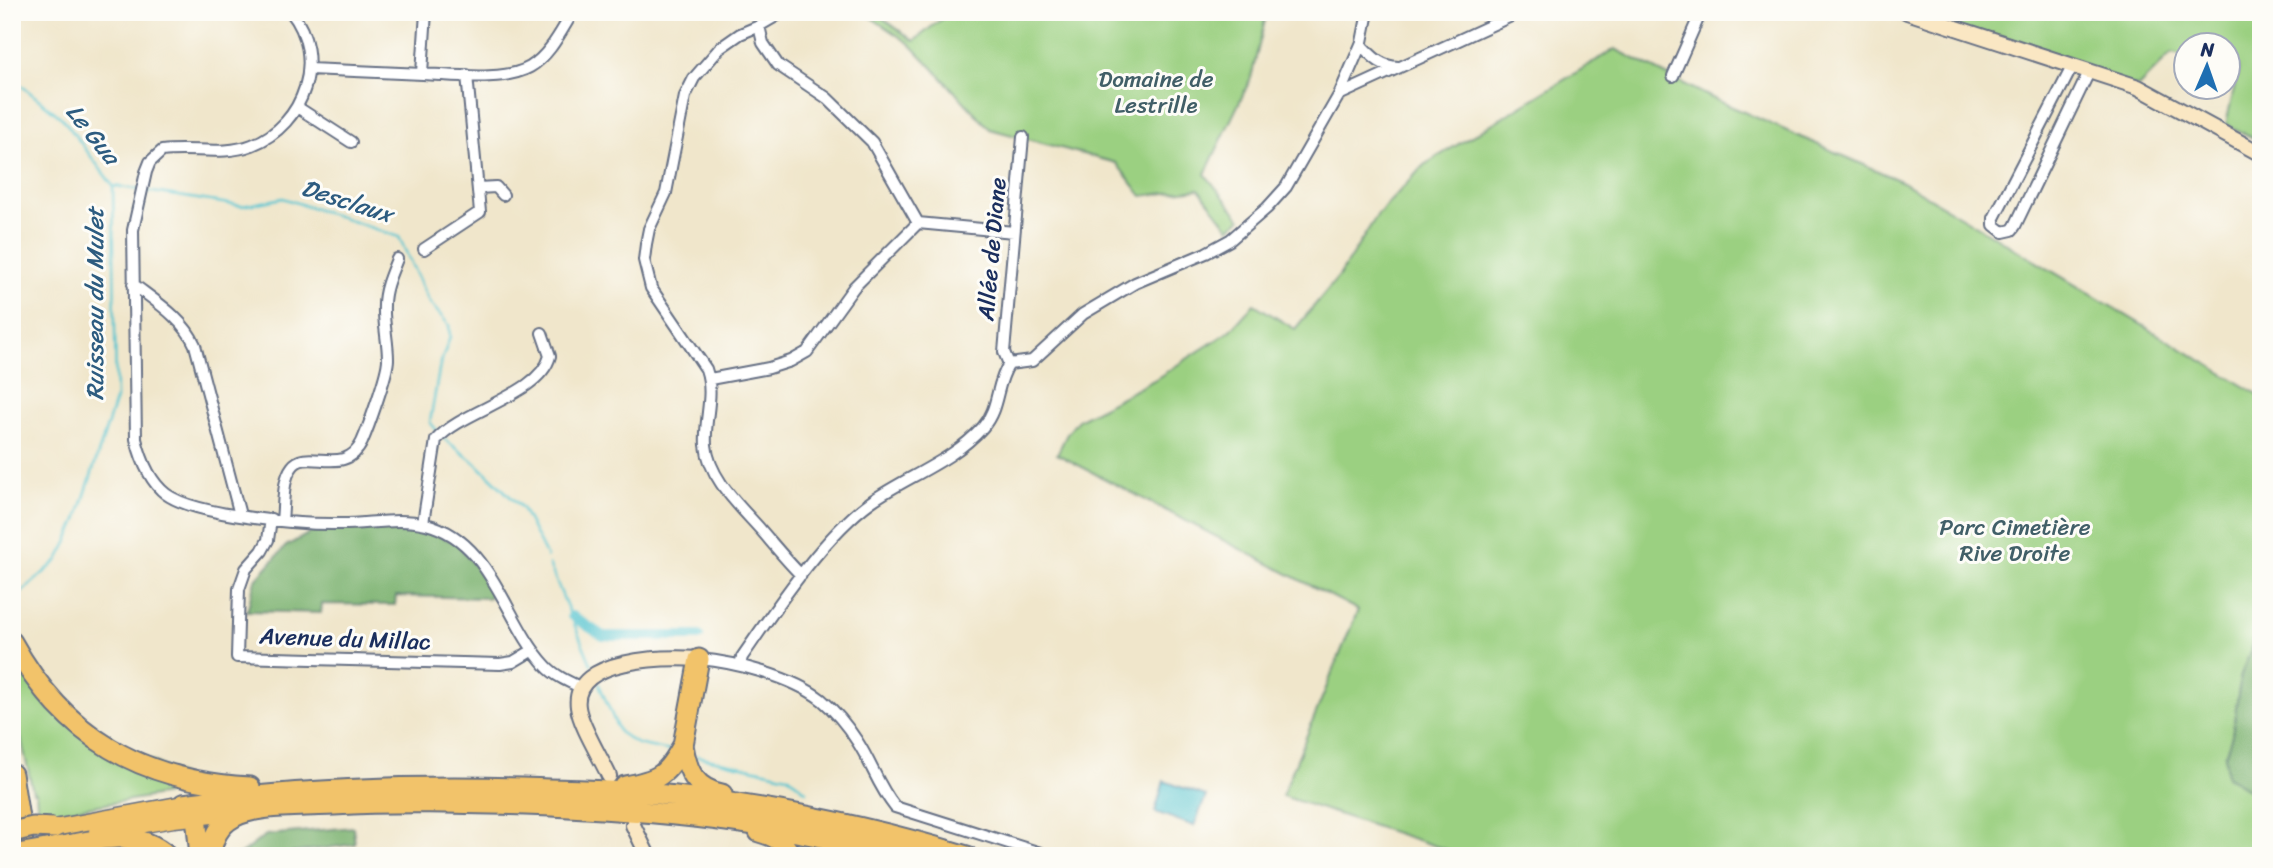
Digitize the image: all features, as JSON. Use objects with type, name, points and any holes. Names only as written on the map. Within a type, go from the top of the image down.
[{"type":"highway","points":[[12,642],[52,702],[82,729],[128,759],[152,769],[200,781],[223,785],[310,790],[452,786],[674,796],[808,815],[903,847]]},
{"type":"highway","points":[[699,659],[683,745],[693,778],[708,791],[872,824],[903,847]]},
{"type":"highway","points":[[594,791],[657,778],[668,770],[683,745]]},
{"type":"highway","points":[[12,774],[25,856]]},
{"type":"highway","points":[[200,856],[190,810],[310,790]]},
{"type":"highway","points":[[17,799],[27,810],[35,856]]},
{"type":"highway","points":[[211,856],[215,838],[224,824],[245,812],[382,803],[621,809],[716,818],[967,856]]},
{"type":"highway","points":[[621,809],[646,818],[763,833],[783,843],[790,856]]},
{"type":"highway","points":[[12,832],[33,827],[56,838]]},
{"type":"highway","points":[[12,855],[56,838],[125,837],[148,842],[168,856]]},
{"type":"highway","points":[[824,856],[844,852],[886,856]]},
{"type":"main road","points":[[56,838],[190,810],[245,812]]},
{"type":"street","points":[[291,12],[302,29],[309,69],[307,85],[297,107],[283,127],[252,145],[226,150],[162,151],[150,162],[133,230],[136,439],[140,455],[151,476],[165,493],[187,506],[276,520],[343,524],[411,521],[451,533],[467,546],[495,585],[533,650],[556,674],[582,688]]},
{"type":"street","points":[[422,74],[426,12]]},
{"type":"street","points":[[309,69],[493,75],[528,68],[547,54],[573,12]]},
{"type":"street","points":[[783,12],[740,34],[720,48],[694,78],[685,96],[666,193],[649,229],[644,260],[651,288],[710,379],[706,445],[710,463],[733,498],[801,575]]},
{"type":"street","points":[[740,664],[747,649],[801,575],[843,524],[872,501],[949,457],[981,429],[994,412],[1001,375],[1009,364],[1032,361],[1083,314],[1135,283],[1230,240],[1246,228],[1286,187],[1339,95],[1361,44],[1368,12]]},
{"type":"street","points":[[1339,95],[1520,12]]},
{"type":"street","points":[[1673,76],[1701,12]]},
{"type":"street","points":[[1907,12],[2138,87],[2261,154]]},
{"type":"street","points":[[759,26],[763,43],[778,65],[827,97],[872,142],[918,223]]},
{"type":"street","points":[[1361,44],[1376,60],[1386,66],[1401,67]]},
{"type":"street","points":[[2073,65],[1994,218],[1994,225],[2003,232],[2012,230],[2015,226],[2090,71]]},
{"type":"street","points":[[424,250],[480,212],[467,75]]},
{"type":"street","points":[[297,107],[351,142]]},
{"type":"street","name":"Allée de Diane","points":[[1009,364],[1003,352],[1023,138]]},
{"type":"street","points":[[478,188],[496,187],[503,195]]},
{"type":"street","points":[[918,223],[1014,232]]},
{"type":"street","points":[[710,379],[769,368],[807,352],[854,287],[918,223]]},
{"type":"street","points":[[276,520],[293,465],[302,460],[341,460],[353,456],[361,443],[388,362],[385,292],[397,259]]},
{"type":"street","points":[[133,284],[191,335],[240,515]]},
{"type":"street","points":[[423,523],[436,440],[454,424],[494,404],[543,371],[550,356],[542,333]]},
{"type":"street","name":"Avenue du Millac","points":[[276,520],[262,551],[246,569],[239,589],[237,657],[500,664],[513,662],[533,650]]},
{"type":"street","points":[[609,776],[577,704],[582,688],[595,674],[623,664],[667,658],[740,664],[794,684],[820,699],[858,742],[882,792],[895,807],[1050,856]]},
{"type":"street","points":[[633,825],[648,856]]},
{"type":"green space","name":"Domaine de Lestrille","points":[[863,12],[874,12],[914,41],[950,12],[1267,12],[1251,78],[1205,174],[1241,219],[1229,228],[1199,189],[1142,196],[1116,163],[990,129],[910,44]]},
{"type":"green space","points":[[1909,12],[2261,12],[2261,142],[2226,124],[2231,102],[2242,102],[2242,32],[2172,32],[2172,53],[2138,87]]},
{"type":"green space","name":"Parc Cimetière Rive Droite","points":[[1615,49],[1712,98],[1903,182],[2261,396],[2261,592],[2255,639],[2241,675],[2232,735],[2225,756],[2227,776],[2261,798],[2252,849],[2241,856],[1466,856],[1282,796],[1358,610],[1057,454],[1078,420],[1154,380],[1230,331],[1254,304],[1295,329],[1339,276],[1378,214],[1424,165]]},
{"type":"green space","points":[[384,526],[422,529],[457,543],[493,590],[489,598],[396,596],[395,605],[322,604],[321,613],[247,611],[255,580],[286,546],[319,528]]},
{"type":"green space","points":[[2261,592],[2261,798],[2227,776],[2225,756],[2232,735],[2241,675],[2255,639]]},
{"type":"green space","points":[[12,652],[55,710],[204,788],[38,815],[36,793],[33,792],[12,698]]},
{"type":"green space","points":[[353,827],[355,844],[292,853],[292,856],[238,856],[266,835]]},
{"type":"water","points":[[1164,781],[1206,796],[1194,826],[1155,812]]},
{"type":"waterway","name":"Le Gua","points":[[12,78],[63,119],[113,186]]},
{"type":"waterway","name":"Desclaux","points":[[113,186],[140,190]]},
{"type":"waterway","name":"Ruisseau du Mulet","points":[[12,601],[58,560],[67,543],[77,520],[116,398],[113,186]]},
{"type":"waterway","name":"Desclaux","points":[[146,191],[242,206],[283,198],[399,237],[429,302],[449,325],[450,337],[440,365],[430,422],[438,432]]},
{"type":"waterway","name":"Desclaux","points":[[443,438],[478,465],[522,508],[547,557]]},
{"type":"waterway","name":"Desclaux","points":[[549,564],[591,664]]},
{"type":"waterway","points":[[572,616],[603,636],[699,636]]},
{"type":"waterway","name":"Desclaux","points":[[599,684],[619,732],[637,744],[670,751]]},
{"type":"waterway","name":"Desclaux","points":[[697,756],[788,776],[806,791]]}]
